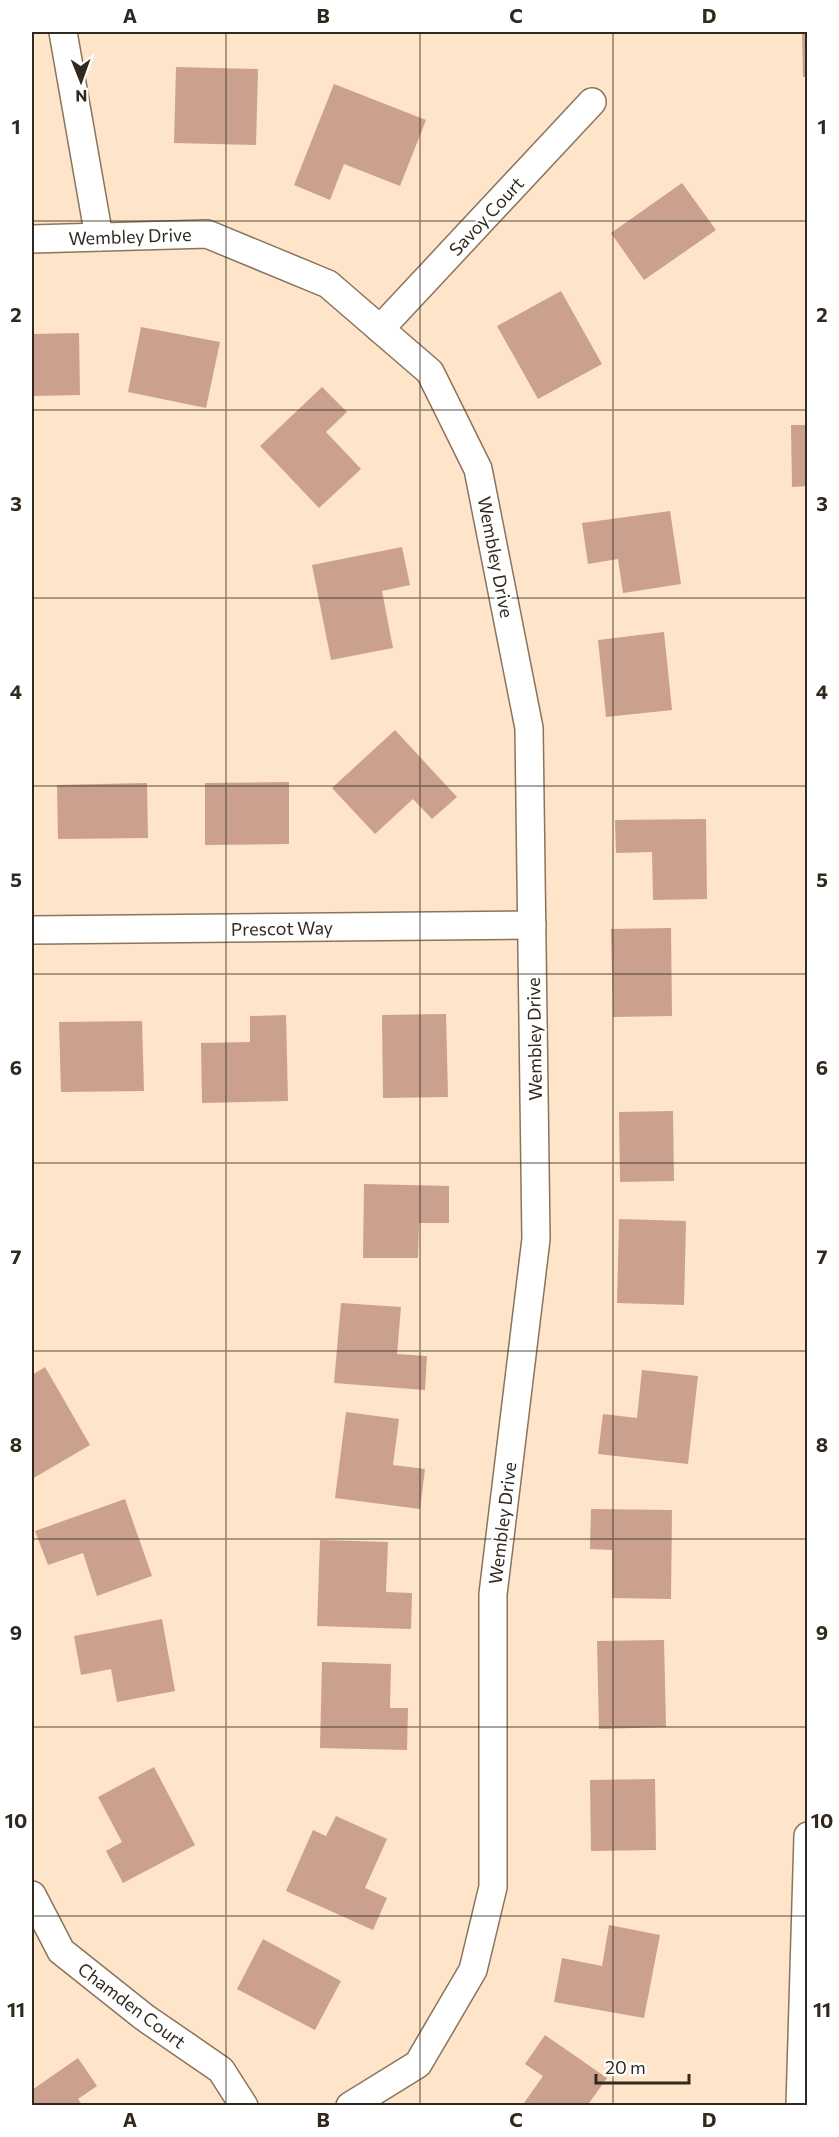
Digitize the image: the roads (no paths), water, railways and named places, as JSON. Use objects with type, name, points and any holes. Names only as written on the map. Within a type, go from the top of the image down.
[{"type":"street","points":[[63,32],[99,237]]},
{"type":"street","name":"Savoy Court","points":[[380,329],[592,102]]},
{"type":"street","name":"Wembley Drive","points":[[32,239],[207,234],[328,284],[430,372],[478,469],[530,728],[536,1239],[493,1594],[493,1887],[472,1971],[418,2064],[350,2106]]},
{"type":"street","name":"Prescot Way","points":[[32,930],[532,925]]},
{"type":"street","points":[[800,2106],[807,1836]]},
{"type":"street","name":"Chamden Court","points":[[32,1895],[61,1951],[144,2017],[221,2070],[244,2106]]}]
